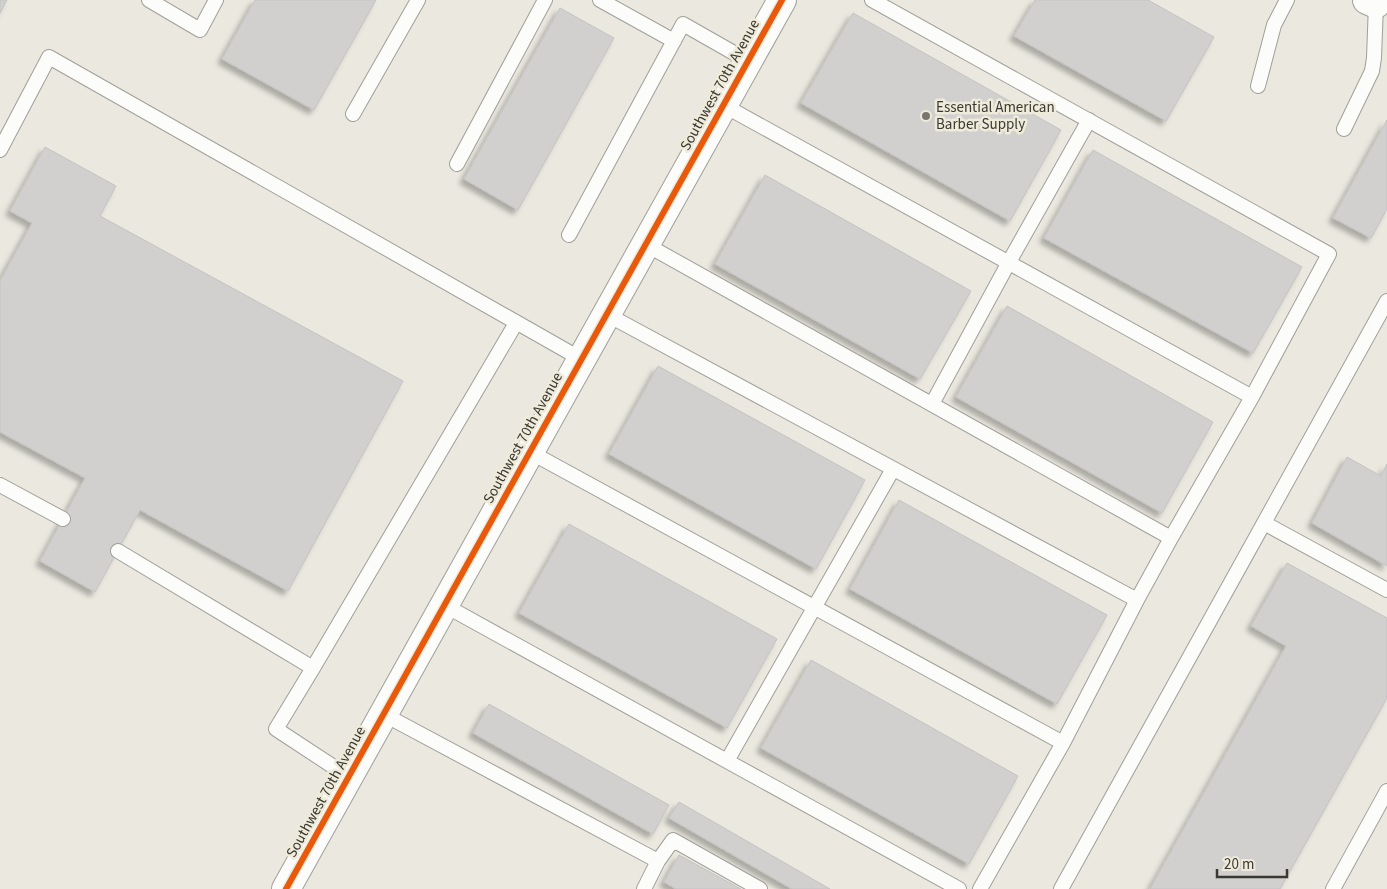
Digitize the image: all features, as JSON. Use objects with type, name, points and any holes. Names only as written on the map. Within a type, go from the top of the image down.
[{"type":"street","name":"Southwest 70th Avenue","points":[[286,889],[782,0]]},
{"type":"lane","points":[[148,0],[200,30],[216,0]]},
{"type":"lane","points":[[353,114],[418,0]]},
{"type":"lane","points":[[457,164],[545,0]]},
{"type":"lane","points":[[600,0],[674,41]]},
{"type":"lane","points":[[872,0],[1329,254],[1252,397],[1137,600],[1063,743],[980,889]]},
{"type":"lane","points":[[1258,86],[1274,25],[1288,0]]},
{"type":"lane","points":[[1344,129],[1372,71],[1374,58],[1372,2]]},
{"type":"lane","points":[[569,235],[683,24],[748,61]]},
{"type":"lane","points":[[0,150],[49,57],[581,359]]},
{"type":"lane","points":[[723,105],[1252,397]]},
{"type":"lane","points":[[932,404],[1008,262],[1089,120]]},
{"type":"lane","points":[[645,244],[1171,538]]},
{"type":"lane","points":[[1061,889],[1387,301]]},
{"type":"lane","points":[[606,314],[1137,600]]},
{"type":"lane","points":[[349,777],[276,729],[516,323]]},
{"type":"lane","points":[[530,452],[1063,743]]},
{"type":"lane","points":[[727,761],[893,469]]},
{"type":"lane","points":[[0,485],[63,519]]},
{"type":"lane","points":[[1264,523],[1387,590]]},
{"type":"lane","points":[[118,551],[313,668]]},
{"type":"lane","points":[[444,605],[959,889]]},
{"type":"lane","points":[[384,714],[658,861]]},
{"type":"lane","points":[[1333,889],[1387,791]]},
{"type":"lane","points":[[644,889],[658,861],[673,840],[760,889]]},
{"type":"building","points":[[0,0],[7,0],[0,13]]},
{"type":"building","points":[[255,0],[376,0],[314,110],[222,59]]},
{"type":"building","points":[[1035,0],[1148,0],[1214,37],[1166,121],[1014,36]]},
{"type":"building","points":[[560,8],[614,38],[518,210],[464,179]]},
{"type":"building","points":[[853,13],[1061,130],[1010,221],[801,103]]},
{"type":"building","points":[[1387,120],[1387,209],[1371,238],[1333,218]]},
{"type":"building","points":[[45,147],[116,186],[100,216],[403,381],[288,591],[140,510],[95,592],[40,561],[85,478],[0,432],[0,281],[32,223],[10,211]]},
{"type":"building","points":[[1093,150],[1302,267],[1253,353],[1044,238]]},
{"type":"building","points":[[765,175],[971,291],[920,379],[715,264]]},
{"type":"building","points":[[1007,306],[1213,422],[1162,513],[956,397]]},
{"type":"building","points":[[658,366],[865,480],[816,569],[609,454]]},
{"type":"building","points":[[1347,457],[1381,476],[1387,464],[1387,566],[1312,523]]},
{"type":"building","points":[[899,500],[1107,615],[1057,704],[850,589]]},
{"type":"building","points":[[569,524],[777,639],[727,728],[519,613]]},
{"type":"building","points":[[1287,563],[1387,618],[1387,698],[1280,889],[1150,889],[1286,646],[1251,626]]},
{"type":"building","points":[[811,660],[1018,776],[969,864],[761,748]]},
{"type":"building","points":[[489,704],[669,805],[653,834],[473,733]]},
{"type":"building","points":[[679,802],[830,889],[792,889],[669,818]]},
{"type":"building","points":[[679,855],[741,889],[676,889],[664,882]]},
{"type":"cycle path","points":[[286,889],[782,0]]},
{"type":"place","name":"Essential American Barber Supply","points":[[926,116]]}]
